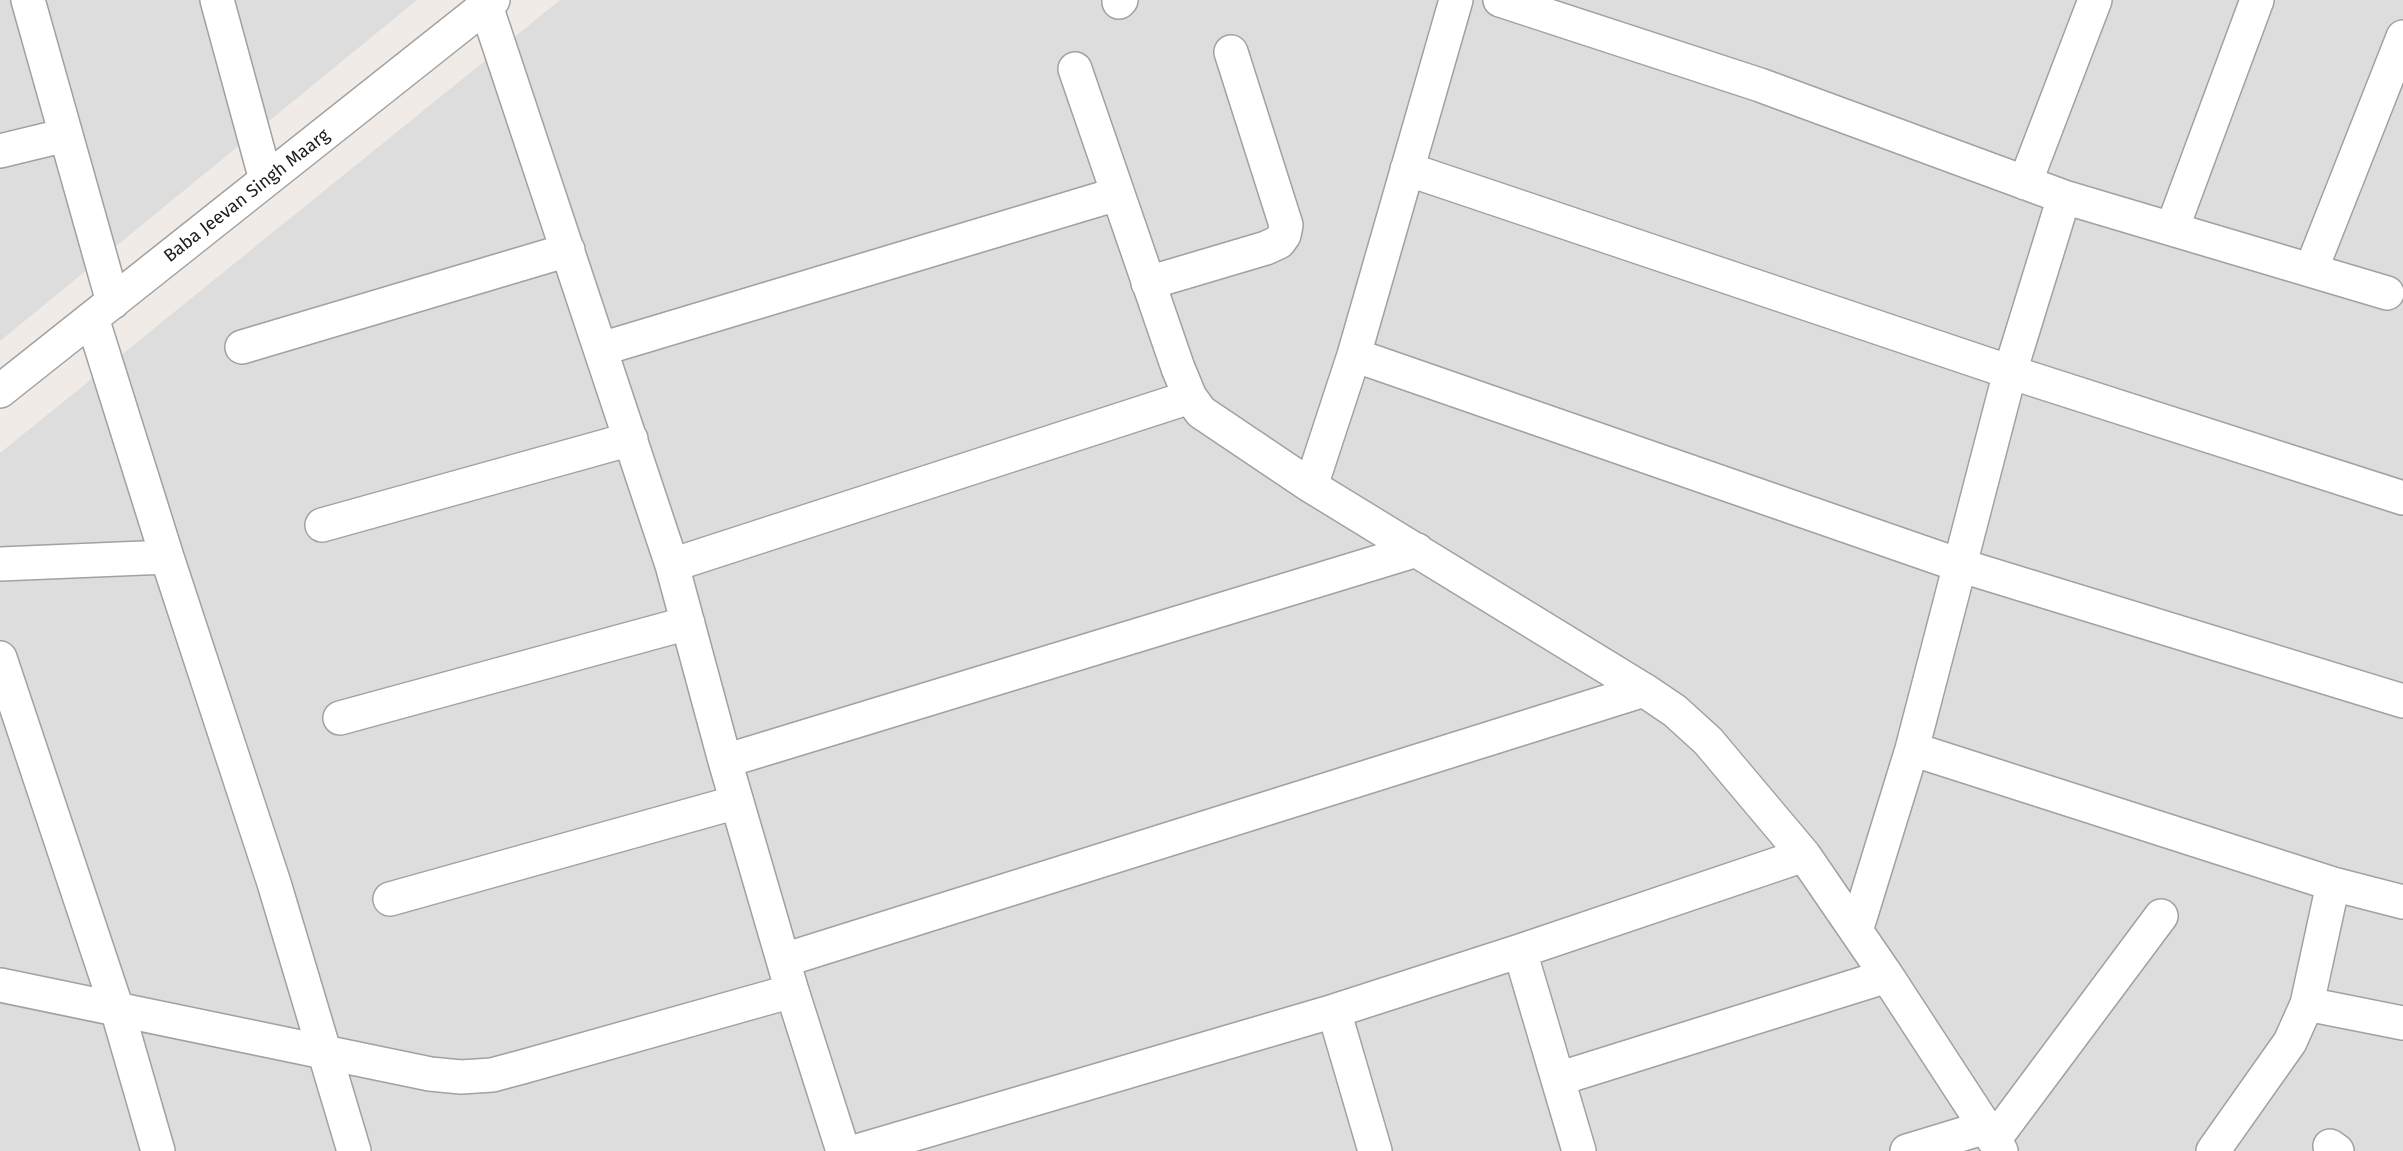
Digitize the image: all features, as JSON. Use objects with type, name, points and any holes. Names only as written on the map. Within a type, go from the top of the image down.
[{"type":"street","points":[[28,0],[66,135],[102,310],[166,557],[274,883],[354,1151]]},
{"type":"street","points":[[217,0],[266,180]]},
{"type":"street","points":[[1311,486],[1354,355],[1456,0]]},
{"type":"street","points":[[1500,0],[1760,84],[2064,197],[2387,293]]},
{"type":"street","points":[[2025,183],[2095,0]]},
{"type":"street","points":[[2172,229],[2257,0]]},
{"type":"street","points":[[489,3],[672,565],[725,761],[788,976],[843,1151]]},
{"type":"street","name":"Baba Jeevan Singh Maarg","points":[[0,391],[489,3]]},
{"type":"street","points":[[2311,270],[2403,37]]},
{"type":"street","points":[[1148,283],[1266,248],[1279,242],[1284,235],[1286,225],[1231,52]]},
{"type":"street","points":[[1075,69],[1148,283],[1190,397],[1202,411],[1311,486],[1644,690],[1675,711],[1708,741],[1804,855],[1994,1139]]},
{"type":"street","points":[[0,151],[66,135]]},
{"type":"street","points":[[1407,169],[2010,372],[2403,498]]},
{"type":"street","points":[[601,349],[1117,194]]},
{"type":"street","points":[[1856,931],[1912,750],[2010,372],[2064,197]]},
{"type":"street","points":[[242,348],[568,250]]},
{"type":"street","points":[[1354,355],[1959,565],[2403,701]]},
{"type":"street","points":[[672,565],[1190,397]]},
{"type":"street","points":[[322,525],[631,439]]},
{"type":"street","points":[[725,761],[1418,550]]},
{"type":"street","points":[[0,564],[166,557]]},
{"type":"street","points":[[340,718],[688,622]]},
{"type":"street","points":[[0,658],[117,1009],[158,1151]]},
{"type":"street","points":[[0,985],[430,1074],[461,1077],[492,1075],[1644,690]]},
{"type":"street","points":[[1912,750],[2333,884],[2403,902]]},
{"type":"street","points":[[390,899],[737,802]]},
{"type":"street","points":[[857,1151],[1334,1011],[1804,855]]},
{"type":"street","points":[[2213,1151],[2290,1042],[2307,1004],[2333,884]]},
{"type":"street","points":[[1907,1151],[1994,1139],[2162,916]]},
{"type":"street","points":[[1520,951],[1579,1151]]},
{"type":"street","points":[[1558,1079],[1887,976]]},
{"type":"street","points":[[2307,1004],[2403,1023]]},
{"type":"street","points":[[1334,1011],[1375,1151]]},
{"type":"shaded area","points":[[0,0],[417,0],[0,341]]},
{"type":"shaded area","points":[[560,0],[2403,0],[2403,1151],[0,1151],[0,453]]}]
